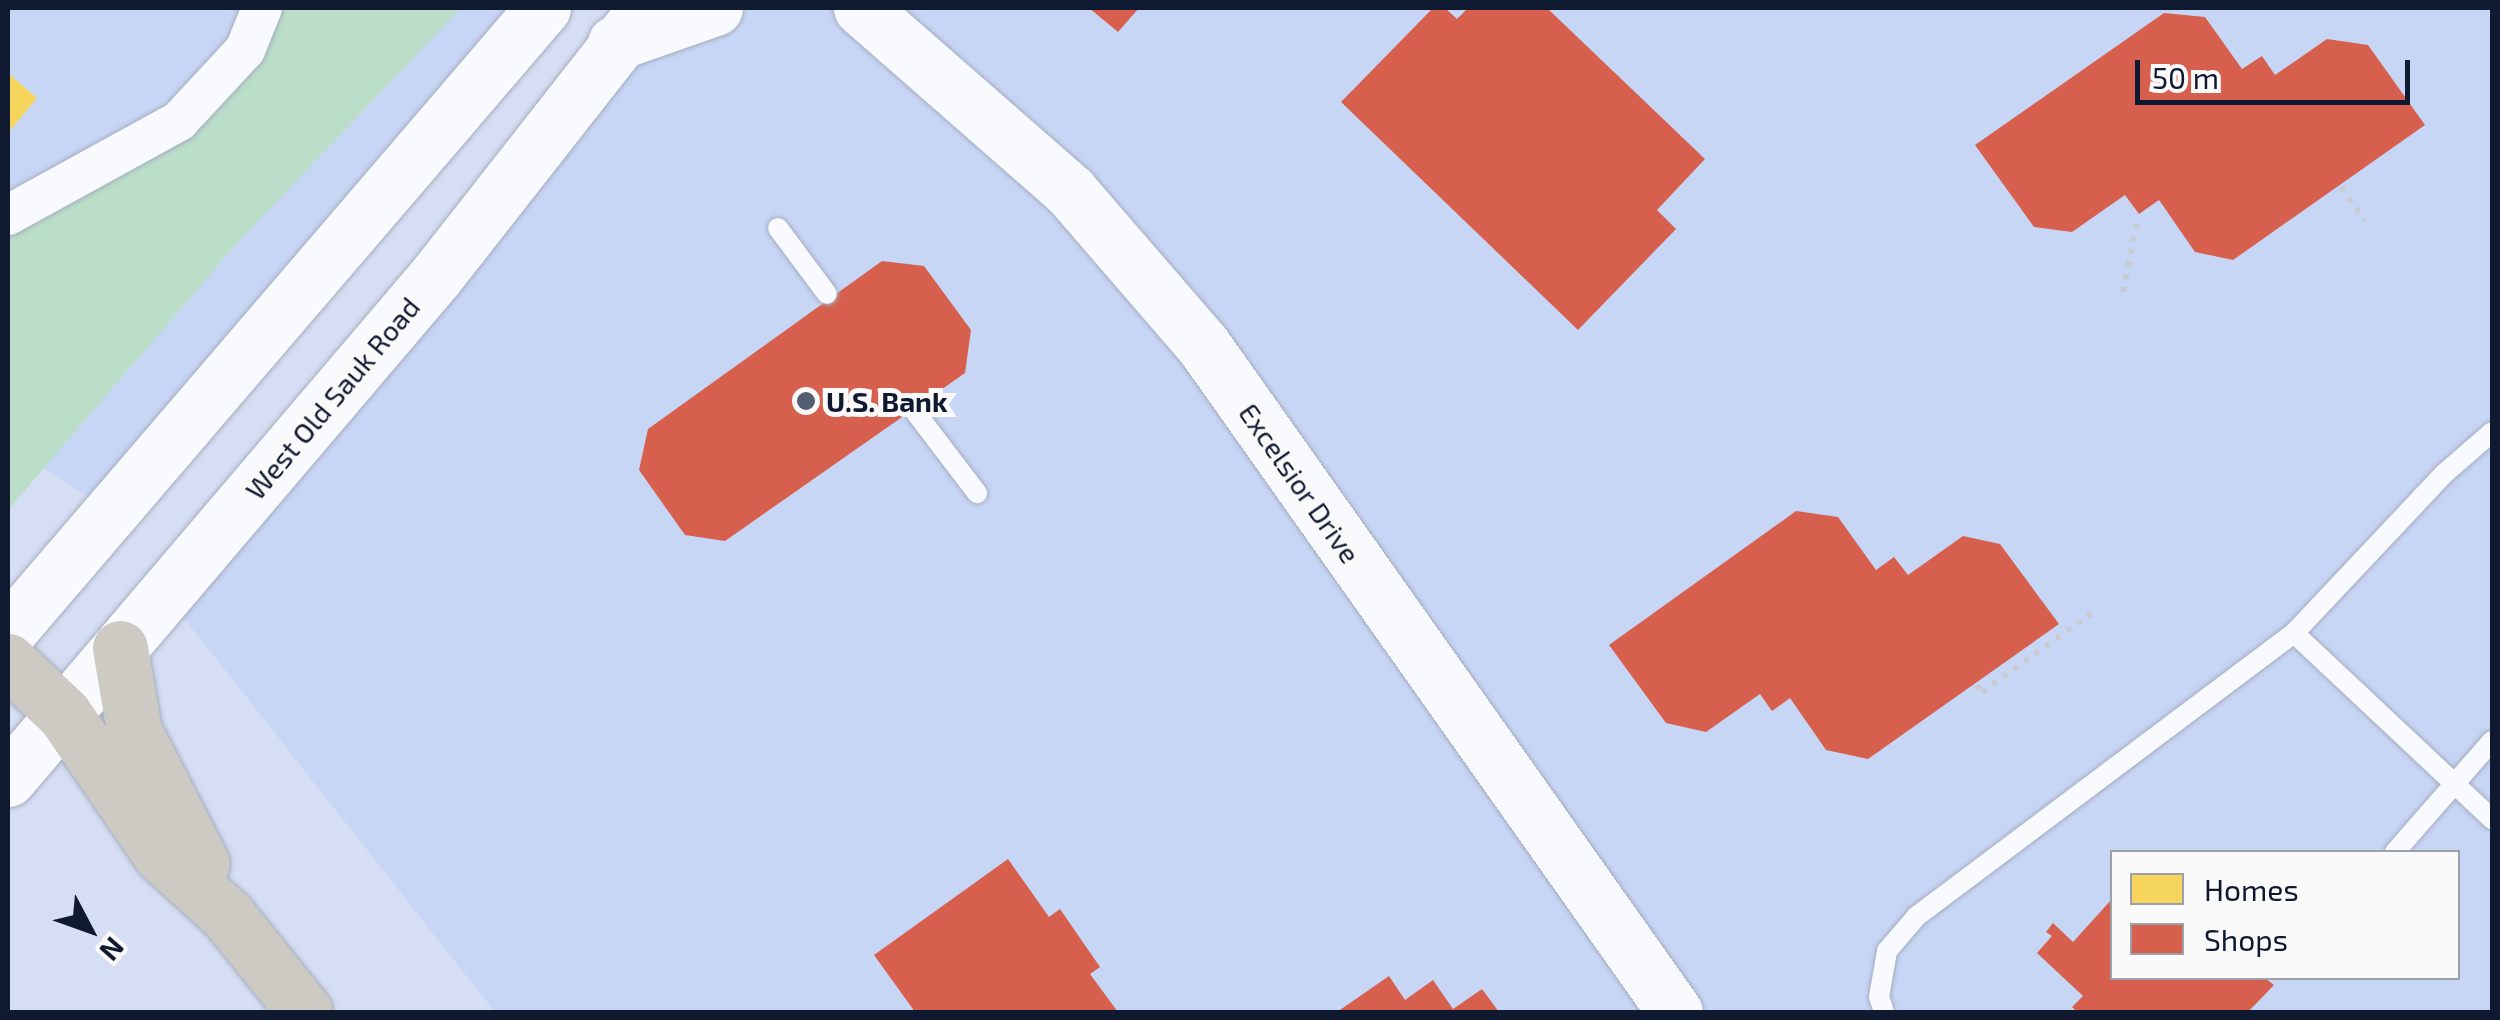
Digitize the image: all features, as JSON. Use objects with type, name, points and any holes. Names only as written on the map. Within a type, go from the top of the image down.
[{"type":"highway","points":[[120,648],[134,731],[228,916]]},
{"type":"highway","points":[[8,661],[64,714],[161,856],[228,916],[305,1012]]},
{"type":"street","points":[[8,215],[180,121],[245,50],[262,8]]},
{"type":"street","points":[[8,632],[543,8]]},
{"type":"street","points":[[630,25],[715,8]]},
{"type":"street","points":[[821,8],[870,16]]},
{"type":"street","name":"Excelsior Drive","points":[[870,16],[1070,191],[1204,345],[1675,1012]]},
{"type":"street","name":"West Old Sauk Road","points":[[8,779],[436,276],[630,25]]},
{"type":"lane","points":[[778,228],[827,294]]},
{"type":"lane","points":[[916,413],[977,493]]},
{"type":"lane","points":[[1884,1012],[1879,997],[1887,951],[1917,916],[2294,633],[2445,473],[2492,432]]},
{"type":"lane","points":[[2294,633],[2492,819]]},
{"type":"lane","points":[[2396,850],[2492,741]]},
{"type":"path","points":[[2342,187],[2364,220]]},
{"type":"path","points":[[2123,292],[2138,216]]},
{"type":"path","points":[[1977,685],[1982,692],[2092,613]]},
{"type":"shaded area","points":[[8,8],[543,8],[109,511],[8,444]]},
{"type":"shaded area","points":[[646,8],[2492,8],[2492,1012],[495,1012],[165,594]]},
{"type":"green space","points":[[262,8],[461,8],[239,241],[8,510],[8,215],[179,121]]},
{"type":"building: Homes","points":[[8,73],[37,98],[8,133]]},
{"type":"building: Shops","points":[[1089,8],[1139,8],[1118,32]]},
{"type":"building: Shops","points":[[1433,8],[1445,8],[1457,19],[1468,8],[1547,8],[1705,159],[1657,210],[1676,229],[1578,330],[1341,102]]},
{"type":"building: Shops","points":[[2164,13],[2205,17],[2242,69],[2262,56],[2275,75],[2327,39],[2368,45],[2425,125],[2233,260],[2195,252],[2159,200],[2139,214],[2125,195],[2072,232],[2034,227],[1975,145]]},
{"type":"building: Shops","name":"U.S. Bank","points":[[882,261],[924,266],[971,330],[965,373],[725,541],[685,535],[639,470],[648,429]]},
{"type":"building: Shops","points":[[1796,511],[1838,517],[1876,570],[1894,557],[1908,575],[1963,536],[2000,544],[2059,624],[1868,759],[1826,750],[1790,698],[1772,711],[1760,694],[1706,732],[1666,723],[1609,645]]},
{"type":"building: Shops","points":[[1008,859],[1049,917],[1060,909],[1100,967],[1090,974],[1118,1012],[915,1012],[874,955]]},
{"type":"building: Shops","points":[[2110,901],[2110,980],[2268,980],[2274,985],[2248,1012],[2077,1012],[2072,1007],[2083,996],[2037,953],[2052,936],[2046,932],[2053,923],[2073,942]]},
{"type":"building: Shops","points":[[1389,976],[1405,1000],[1433,980],[1453,1009],[1482,989],[1499,1012],[1337,1012]]},
{"type":"place","name":"U.S. Bank","points":[[806,401]]}]
